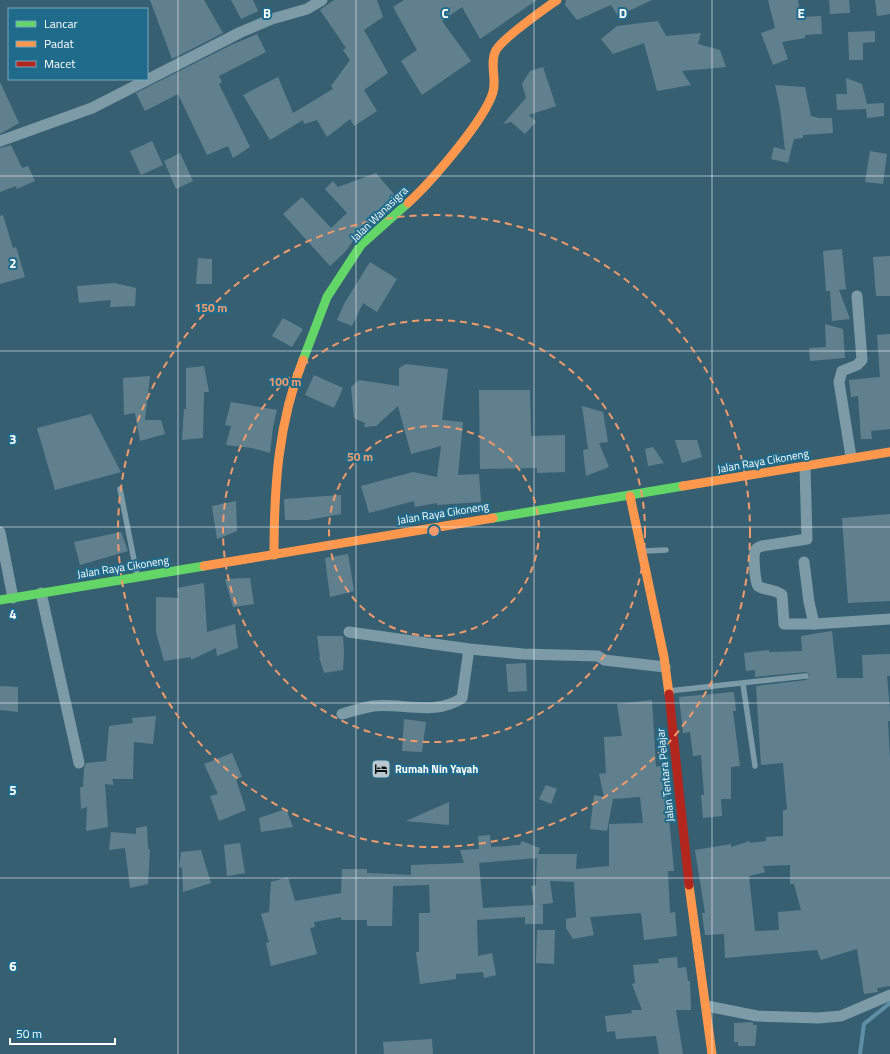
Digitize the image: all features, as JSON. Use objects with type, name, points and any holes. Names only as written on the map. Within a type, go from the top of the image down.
[{"type":"main road","name":"Jalan Wanasigra","points":[[274,555],[274,501],[282,428],[298,372],[327,297],[361,245],[413,198],[477,122],[493,92],[494,56],[497,49],[526,23],[557,0]]},
{"type":"main road","name":"Jalan Raya Cikoneng","points":[[0,600],[805,467],[851,457],[890,452]]},
{"type":"main road","name":"Jalan Tentara Pelajar","points":[[630,496],[643,552],[665,668],[676,755],[692,910],[707,1006],[712,1054]]},
{"type":"street","points":[[148,79],[241,32],[272,19],[307,9],[322,0]]},
{"type":"street","points":[[0,141],[92,108],[147,80]]},
{"type":"street","points":[[851,457],[839,382],[842,371],[857,365],[862,360],[857,296]]},
{"type":"street","points":[[805,467],[807,539],[762,546],[755,551],[754,560],[758,585],[782,594],[784,624],[814,624],[890,619]]},
{"type":"street","points":[[0,532],[13,598]]},
{"type":"street","points":[[804,562],[814,624]]},
{"type":"street","points":[[41,593],[79,763]]},
{"type":"street","points":[[349,632],[469,649],[523,654],[598,656],[604,660],[665,668]]},
{"type":"street","points":[[342,714],[373,706],[439,707],[456,702],[462,698],[469,649]]},
{"type":"street","points":[[707,1006],[757,1016],[818,1018],[841,1016],[890,995]]},
{"type":"lane","points":[[120,489],[137,577]]},
{"type":"lane","points":[[643,552],[666,550]]},
{"type":"lane","points":[[667,691],[806,676]]},
{"type":"lane","points":[[743,684],[755,766]]},
{"type":"building","points":[[150,0],[204,0],[223,33],[172,59]]},
{"type":"building","points":[[231,0],[253,0],[258,11],[241,19]]},
{"type":"building","points":[[334,0],[377,0],[383,17],[364,30],[388,73],[364,90],[377,111],[354,126],[350,119],[327,137],[317,120],[304,124],[303,120],[270,140],[243,95],[278,77],[293,113],[333,89],[331,86],[350,60],[343,50],[346,48],[320,10]]},
{"type":"building","points":[[404,0],[537,0],[480,39],[462,7],[442,21],[471,61],[422,95],[401,61],[417,50],[393,7]]},
{"type":"building","points":[[566,0],[652,0],[618,16],[611,5],[577,20],[565,5]]},
{"type":"building","points":[[768,0],[798,0],[801,17],[821,16],[822,34],[805,35],[805,38],[782,42],[788,59],[773,65],[761,33],[775,28]]},
{"type":"building","points":[[829,0],[849,0],[850,13],[830,14]]},
{"type":"building","points":[[875,0],[890,0],[890,14],[877,16]]},
{"type":"building","points":[[658,21],[666,36],[701,33],[698,44],[720,50],[726,67],[682,71],[691,85],[657,91],[644,43],[613,54],[601,39],[617,26]]},
{"type":"building","points":[[875,31],[875,42],[863,43],[863,60],[849,60],[848,32]]},
{"type":"building","points":[[257,34],[266,52],[219,76],[222,82],[219,84],[250,147],[233,158],[228,146],[207,155],[178,94],[145,111],[136,93],[231,45]]},
{"type":"building","points":[[543,67],[556,106],[529,115],[536,122],[525,134],[511,122],[503,124],[526,98],[522,84],[530,71]]},
{"type":"building","points":[[846,78],[862,84],[867,104],[884,103],[884,116],[867,118],[866,109],[837,110],[836,94],[847,94]]},
{"type":"building","points":[[0,82],[19,123],[0,134]]},
{"type":"building","points":[[775,85],[805,87],[811,116],[819,118],[832,118],[833,133],[803,135],[803,138],[794,139],[788,163],[771,159],[774,147],[785,150],[780,108]]},
{"type":"building","points":[[152,141],[163,165],[141,175],[130,151]]},
{"type":"building","points":[[11,145],[22,168],[28,166],[35,181],[17,189],[16,186],[0,192],[0,148]]},
{"type":"building","points":[[870,151],[887,154],[883,184],[865,182]]},
{"type":"building","points":[[180,153],[193,181],[176,189],[164,161]]},
{"type":"building","points":[[376,173],[398,199],[355,238],[345,252],[330,266],[283,214],[302,197],[331,228],[347,213],[325,189],[333,181],[338,187]]},
{"type":"building","points":[[3,215],[13,248],[16,247],[25,277],[0,284],[0,216]]},
{"type":"building","points":[[842,249],[846,289],[839,290],[850,319],[832,321],[830,291],[826,291],[823,251]]},
{"type":"building","points":[[890,256],[890,296],[876,296],[873,257]]},
{"type":"building","points":[[198,258],[212,259],[212,284],[196,284]]},
{"type":"building","points":[[370,262],[397,279],[377,312],[363,303],[352,326],[337,320],[344,304]]},
{"type":"building","points":[[115,283],[136,288],[135,306],[110,307],[111,300],[79,303],[77,286]]},
{"type":"building","points":[[283,318],[303,329],[292,347],[272,336]]},
{"type":"building","points":[[825,324],[843,329],[845,358],[810,361],[809,348],[826,347]]},
{"type":"building","points":[[890,334],[890,429],[871,431],[872,439],[861,439],[858,396],[851,397],[849,380],[880,377],[877,335]]},
{"type":"building","points":[[406,364],[448,369],[442,420],[463,422],[458,475],[479,474],[481,502],[437,505],[437,503],[415,507],[414,501],[369,513],[361,486],[413,472],[437,477],[441,446],[411,454],[398,406],[376,426],[364,427],[365,423],[354,418],[351,387],[359,380],[399,386],[399,368]]},
{"type":"building","points":[[204,366],[209,392],[204,392],[203,438],[182,440],[184,409],[186,409],[186,368]]},
{"type":"building","points":[[314,375],[343,388],[334,408],[305,395]]},
{"type":"building","points":[[150,376],[145,420],[161,420],[165,434],[140,441],[135,413],[124,415],[123,378]]},
{"type":"building","points":[[479,390],[530,390],[531,436],[565,435],[565,472],[537,473],[537,468],[480,469]]},
{"type":"building","points":[[231,402],[277,410],[273,427],[270,453],[252,448],[226,445],[231,426],[225,425]]},
{"type":"building","points":[[582,406],[603,412],[608,442],[599,443],[609,467],[586,476],[583,450],[588,449]]},
{"type":"building","points":[[91,414],[121,472],[55,490],[37,428]]},
{"type":"building","points":[[675,440],[697,440],[702,457],[682,463]]},
{"type":"building","points":[[653,447],[664,463],[648,466],[645,449]]},
{"type":"building","points":[[341,495],[341,514],[308,520],[285,520],[284,499]]},
{"type":"building","points":[[236,501],[237,531],[217,539],[212,506]]},
{"type":"building","points":[[890,514],[890,601],[848,603],[842,518]]},
{"type":"building","points":[[121,532],[128,551],[80,565],[74,542]]},
{"type":"building","points":[[348,554],[354,591],[330,597],[325,558]]},
{"type":"building","points":[[250,578],[254,604],[233,607],[225,579]]},
{"type":"building","points":[[204,583],[207,632],[235,624],[238,648],[217,656],[216,648],[191,660],[191,657],[164,661],[156,632],[156,597],[179,598],[177,588]]},
{"type":"building","points":[[832,631],[837,678],[863,678],[862,655],[890,654],[890,676],[887,676],[890,710],[890,721],[888,721],[890,760],[890,986],[877,988],[878,992],[864,994],[857,949],[821,960],[817,950],[725,958],[724,934],[705,935],[702,913],[705,913],[695,850],[731,844],[731,847],[750,841],[750,843],[766,841],[766,837],[783,836],[783,810],[787,810],[783,763],[761,765],[756,686],[806,680],[810,675],[806,672],[755,677],[755,670],[746,671],[744,653],[769,650],[769,652],[802,651],[801,636]],"holes":[[[790,865],[790,884],[794,884],[801,910],[778,912],[779,930],[755,931],[749,876],[765,872],[763,866]]]},
{"type":"building","points":[[317,636],[343,636],[343,670],[324,673],[319,657]]},
{"type":"building","points":[[526,663],[527,691],[508,692],[506,664]]},
{"type":"building","points":[[0,686],[18,687],[18,712],[0,710]]},
{"type":"building","points":[[734,692],[736,711],[733,711],[740,766],[731,767],[731,799],[721,799],[722,816],[703,818],[701,795],[704,795],[701,755],[693,756],[690,732],[683,733],[679,697]]},
{"type":"building","points":[[652,700],[656,767],[664,765],[674,871],[668,871],[670,913],[675,912],[677,936],[644,940],[641,913],[590,917],[594,935],[573,939],[566,928],[566,919],[576,917],[574,882],[550,881],[553,903],[539,905],[543,905],[543,924],[525,924],[525,917],[477,920],[478,956],[492,953],[496,975],[484,978],[483,972],[456,974],[456,979],[420,984],[416,952],[419,952],[419,913],[430,913],[429,885],[393,886],[392,926],[367,926],[367,920],[341,920],[341,917],[314,922],[315,927],[310,928],[317,954],[271,966],[266,943],[269,942],[261,914],[269,912],[271,882],[288,877],[295,901],[341,893],[342,869],[367,869],[367,873],[411,875],[411,865],[464,863],[460,850],[479,849],[478,836],[490,835],[491,847],[520,845],[522,841],[540,848],[538,854],[577,854],[576,869],[609,866],[609,824],[643,823],[640,797],[613,799],[607,831],[590,829],[594,795],[604,797],[599,774],[606,773],[604,737],[622,736],[617,704]],"holes":[[[537,858],[536,885],[531,886],[534,905],[483,908],[479,863]]]},
{"type":"building","points":[[156,716],[153,744],[134,742],[133,779],[112,779],[114,785],[105,784],[108,827],[86,831],[87,807],[81,809],[80,787],[83,787],[84,768],[86,763],[106,761],[109,726],[133,723],[132,718]]},
{"type":"building","points":[[404,719],[426,722],[422,752],[402,751]]},
{"type":"building","points":[[232,753],[242,777],[236,779],[246,810],[219,821],[210,796],[218,794],[204,764]]},
{"type":"building","points":[[546,785],[557,789],[551,804],[539,799]]},
{"type":"building","points":[[449,802],[449,825],[406,821]]},
{"type":"building","points":[[286,809],[293,827],[261,832],[259,818]]},
{"type":"building","points":[[147,826],[148,849],[150,849],[148,884],[130,888],[125,848],[109,850],[111,832],[136,834],[136,828]]},
{"type":"building","points":[[240,843],[245,873],[227,876],[224,845]]},
{"type":"building","points":[[201,850],[211,883],[183,892],[182,867],[179,868],[181,852]]},
{"type":"building","points":[[537,930],[555,930],[554,964],[536,963]]},
{"type":"building","points":[[677,957],[678,968],[686,967],[688,981],[690,981],[691,1010],[676,1010],[683,1054],[659,1054],[656,1036],[616,1039],[615,1031],[607,1032],[605,1016],[632,1013],[631,1010],[642,1010],[632,984],[635,983],[633,965],[659,963],[658,959]]},
{"type":"building","points":[[753,1022],[753,1025],[757,1025],[755,1046],[738,1046],[738,1042],[734,1042],[734,1023]]},
{"type":"building","points":[[432,1039],[433,1054],[384,1054],[383,1042]]},
{"type":"waterway","points":[[860,1054],[864,1024],[890,1003]]},
{"type":"traffic: fast","points":[[303,360],[327,297],[361,245],[408,203]]},
{"type":"traffic: fast","points":[[493,518],[683,486]]},
{"type":"traffic: fast","points":[[0,600],[204,566]]},
{"type":"traffic: slow","points":[[408,203],[418,194],[456,150],[488,104],[494,87],[493,60],[496,50],[515,31],[557,0]]},
{"type":"traffic: slow","points":[[274,555],[275,505],[279,456],[288,407],[303,360]]},
{"type":"traffic: slow","points":[[683,486],[890,452]]},
{"type":"traffic: slow","points":[[630,496],[664,657],[669,694]]},
{"type":"traffic: slow","points":[[204,566],[493,518]]},
{"type":"traffic: slow","points":[[689,885],[712,1054]]},
{"type":"traffic: jam","points":[[669,694],[689,885]]},
{"type":"place","name":"Rumah Nin Yayah","points":[[381,769]]}]
